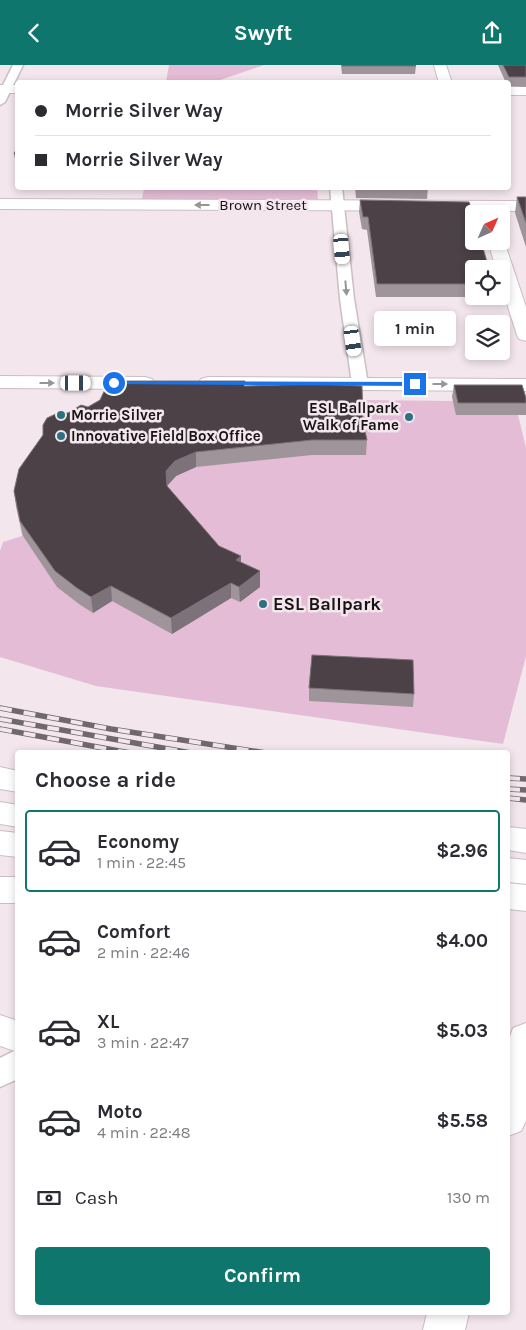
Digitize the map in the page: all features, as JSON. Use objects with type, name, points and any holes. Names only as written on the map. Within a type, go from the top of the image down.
[{"type":"main road","points":[[440,65],[445,80]]},
{"type":"main road","points":[[511,91],[526,91]]},
{"type":"main road","points":[[481,190],[485,205]]},
{"type":"main road","name":"Brown Street","points":[[0,204],[338,205],[465,209]]},
{"type":"main road","name":"Brown Street","points":[[510,208],[526,206]]},
{"type":"main road","points":[[499,250],[526,335]]},
{"type":"main road","points":[[0,382],[164,383]]},
{"type":"main road","points":[[194,383],[526,385]]},
{"type":"main road","points":[[0,761],[15,764]]},
{"type":"main road","points":[[0,778],[15,781]]},
{"type":"main road","points":[[0,813],[15,815]]},
{"type":"main road","points":[[510,839],[526,841]]},
{"type":"main road","points":[[0,843],[15,845]]},
{"type":"main road","points":[[510,870],[526,872]]},
{"type":"main road","points":[[0,890],[15,890]]},
{"type":"main road","points":[[510,896],[526,898]]},
{"type":"main road","points":[[0,1030],[15,1036]]},
{"type":"main road","points":[[510,1112],[519,1081],[526,1039]]},
{"type":"main road","points":[[444,1330],[448,1315]]},
{"type":"street","points":[[0,102],[8,89],[18,65]]},
{"type":"street","points":[[336,190],[347,299],[360,384]]},
{"type":"street","points":[[0,1074],[15,1064]]},
{"type":"shaded area","points":[[169,65],[264,65],[220,80],[166,80]]},
{"type":"shaded area","points":[[144,190],[317,190],[318,199],[142,199]]},
{"type":"shaded area","name":"ESL Ballpark","points":[[520,397],[526,415],[518,415],[526,448],[526,656],[503,744],[96,686],[0,657],[0,551],[3,542],[22,536],[16,506],[22,484],[362,400],[453,401]]},
{"type":"building","points":[[415,65],[416,66],[342,66]]},
{"type":"building","points":[[503,65],[526,65],[526,77],[509,77]]},
{"type":"building","points":[[517,197],[526,197],[526,223]]},
{"type":"building","points":[[360,200],[469,202],[470,205],[465,205],[465,250],[484,250],[486,260],[465,260],[465,284],[377,284],[368,217],[363,217]]},
{"type":"building","points":[[109,381],[245,381],[244,386],[319,384],[362,386],[363,422],[367,440],[312,440],[196,452],[175,461],[166,471],[167,486],[219,546],[241,556],[236,560],[260,571],[239,587],[231,583],[171,618],[111,586],[91,597],[55,571],[20,521],[14,491],[19,469],[43,435],[43,425],[47,418],[58,413],[68,413],[81,405],[88,407],[100,400]]},
{"type":"building","points":[[454,385],[522,385],[526,403],[458,403]]},
{"type":"building","points":[[312,655],[413,660],[414,694],[309,688]]},
{"type":"railway","points":[[0,708],[111,729],[247,750]]},
{"type":"railway","points":[[0,719],[174,750]]},
{"type":"railway","points":[[0,729],[114,750]]},
{"type":"railway","points":[[510,778],[526,779]]},
{"type":"railway","points":[[510,789],[526,790]]},
{"type":"railway","points":[[510,798],[526,800]]},
{"type":"place","name":"Morrie Silver","points":[[61,415]]},
{"type":"place","name":"ESL Ballpark Walk of Fame","points":[[409,417]]},
{"type":"place","name":"Innovative Field Box Office","points":[[61,436]]},
{"type":"place","name":"ESL Ballpark","points":[[263,604]]},
{"type":"route","points":[[114,383],[415,384]]}]
